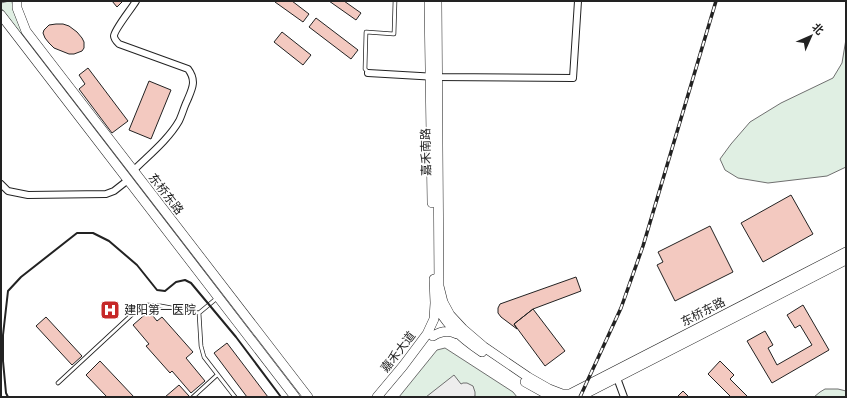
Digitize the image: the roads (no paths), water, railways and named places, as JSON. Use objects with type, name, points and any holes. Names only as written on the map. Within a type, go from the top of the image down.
[{"type":"main road","name":"东桥东路","points":[[17,1],[17,8],[26,32],[308,397]]},
{"type":"main road","name":"嘉禾南路","points":[[429,1],[434,76],[440,286],[437,288],[439,302]]},
{"type":"main road","name":"嘉禾南路","points":[[434,76],[437,1]]},
{"type":"main road","name":"东桥东路","points":[[1,15],[295,397]]},
{"type":"main road","name":"东桥东路","points":[[571,396],[846,252]]},
{"type":"main road","name":"东桥东路","points":[[571,396],[617,378],[846,260]]},
{"type":"main road","points":[[437,288],[441,308],[437,323]]},
{"type":"main road","points":[[437,323],[439,302]]},
{"type":"main road","points":[[439,302],[470,344],[518,378],[571,396]]},
{"type":"main road","points":[[439,302],[439,311],[450,326]]},
{"type":"main road","points":[[437,323],[450,326],[461,333]]},
{"type":"main road","name":"嘉禾大道","points":[[384,397],[437,323]]},
{"type":"main road","points":[[430,334],[438,332],[461,333]]},
{"type":"main road","name":"嘉禾大道","points":[[377,397],[430,334]]},
{"type":"main road","points":[[532,383],[541,396],[552,397]]},
{"type":"street","points":[[133,171],[166,138],[179,120],[193,86],[193,79],[188,69],[119,44],[115,40],[114,36],[117,30],[136,1]]},
{"type":"street","points":[[368,73],[434,76],[573,78],[578,1]]},
{"type":"street","points":[[1,184],[8,190],[28,195],[106,194],[128,180]]},
{"type":"street","points":[[617,378],[624,397]]},
{"type":"lane","points":[[368,73],[365,69],[366,32],[394,34],[395,1]]},
{"type":"lane","points":[[58,383],[139,308],[148,305],[199,313],[218,297]]},
{"type":"lane","points":[[199,313],[201,346],[204,357],[235,397]]},
{"type":"lane","points":[[193,397],[217,375]]},
{"type":"railway","points":[[580,397],[621,308],[643,246],[716,1]]},
{"type":"place","name":"建阳第一医院","points":[[110,310]]}]
